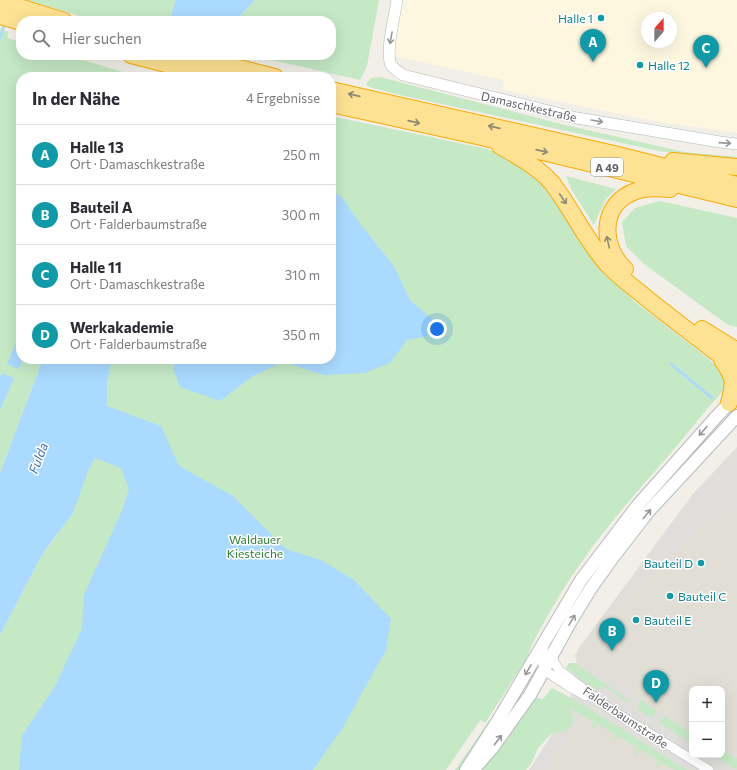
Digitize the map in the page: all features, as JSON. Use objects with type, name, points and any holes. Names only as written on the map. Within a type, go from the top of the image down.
[{"type":"highway","points":[[0,1],[48,16]]},
{"type":"highway","points":[[0,16],[16,21]]},
{"type":"highway","points":[[151,60],[197,72]]},
{"type":"highway","points":[[207,60],[255,72]]},
{"type":"highway","name":"A 49","points":[[336,92],[377,107],[477,136],[737,199]]},
{"type":"highway","name":"A 49","points":[[336,104],[377,107],[614,154],[737,185]]},
{"type":"highway","points":[[477,136],[512,152],[551,182],[564,200],[588,241],[616,273],[737,368]]},
{"type":"highway","points":[[614,154],[737,167]]},
{"type":"highway","points":[[735,349],[713,337],[688,319],[619,264],[610,248],[607,229],[611,215],[619,203],[628,195],[643,189],[660,188],[737,199]]},
{"type":"highway","points":[[716,352],[733,377],[732,390],[734,405]]},
{"type":"main road","points":[[466,770],[497,722],[581,580],[638,505],[734,405]]},
{"type":"main road","points":[[473,770],[493,747],[530,695],[591,588],[648,512],[734,405]]},
{"type":"street","name":"Damaschkestraße","points":[[397,0],[389,54],[391,65],[403,75],[577,118],[737,144]]},
{"type":"street","points":[[547,636],[542,659],[544,670],[568,686],[610,709]]},
{"type":"street","name":"Falderbaumstraße","points":[[552,654],[554,662],[559,670],[610,709],[709,770]]},
{"type":"shaded area","points":[[403,0],[737,0],[737,133],[660,122],[503,90],[504,80],[393,56]]},
{"type":"shaded area","points":[[737,447],[737,770],[529,770],[569,708],[578,649],[693,494]]},
{"type":"shaded area","points":[[737,507],[737,760],[725,753],[725,686],[689,686],[689,730],[574,656],[622,601],[679,546],[710,522]]},
{"type":"shaded area","points":[[582,716],[674,770],[547,770]]},
{"type":"green space","points":[[27,0],[176,0],[171,16],[79,16]]},
{"type":"green space","points":[[255,0],[379,0],[367,66],[360,80],[336,75],[336,72],[325,72],[272,60],[336,60],[336,16],[240,16]]},
{"type":"green space","points":[[0,29],[9,32],[7,38],[16,41],[16,60],[83,60],[123,72],[16,72],[16,364],[41,364],[0,473]]},
{"type":"green space","points":[[380,77],[561,124],[684,152],[737,157],[737,162],[659,151],[400,95],[369,87],[366,84],[371,78]]},
{"type":"green space","name":"Waldauer Kiesteiche","points":[[336,117],[487,149],[507,156],[539,178],[557,197],[583,247],[634,301],[709,359],[729,380],[725,388],[604,532],[576,570],[539,631],[529,652],[525,667],[522,666],[485,723],[481,720],[479,722],[446,770],[0,770],[0,635],[43,553],[57,535],[107,393],[107,383],[111,364],[336,364]]},
{"type":"green space","points":[[566,176],[616,189],[606,199],[594,225],[571,189]]},
{"type":"green space","points":[[660,201],[737,218],[737,327],[728,325],[644,264],[626,246],[622,222],[635,208]]},
{"type":"green space","points":[[569,663],[575,663],[630,701],[629,703],[602,685],[598,691],[566,668]]},
{"type":"green space","points":[[552,688],[577,701],[687,770],[675,770],[660,762],[657,767],[655,766],[658,760],[640,749],[636,755],[634,753],[637,747],[618,736],[615,741],[613,740],[616,735],[598,724],[594,729],[591,728],[594,722],[569,708],[574,719],[570,727],[566,731],[560,733],[552,733],[538,748],[531,764],[526,770],[478,770],[535,698],[543,699]]},
{"type":"green space","points":[[642,699],[646,704],[657,711],[652,718],[637,708]]},
{"type":"green space","points":[[664,716],[689,731],[689,741],[659,723]]},
{"type":"green space","points":[[491,718],[494,720],[460,770],[455,770]]},
{"type":"green space","points":[[725,752],[737,759],[737,770],[717,758],[725,758]]},
{"type":"water","points":[[176,0],[255,0],[240,16],[171,16]]},
{"type":"water","points":[[336,194],[341,196],[361,225],[394,266],[410,300],[434,321],[428,336],[407,340],[390,363],[365,373],[324,375],[289,364],[336,364]]},
{"type":"water","points":[[16,343],[16,364],[21,364],[19,369],[7,364]]},
{"type":"water","name":"Fulda","points":[[41,364],[111,364],[107,383],[107,406],[161,426],[179,466],[233,496],[286,549],[321,560],[354,580],[391,619],[386,650],[342,729],[313,770],[19,770],[22,736],[54,688],[82,629],[84,595],[123,508],[129,489],[121,468],[95,458],[88,471],[73,513],[43,553],[0,635],[0,473]]},
{"type":"water","points":[[175,364],[279,364],[253,376],[220,401],[180,387],[173,368]]},
{"type":"water","points":[[2,373],[14,378],[0,410],[0,377]]},
{"type":"waterway","points":[[0,38],[5,23]]},
{"type":"waterway","points":[[671,364],[712,398]]},
{"type":"place","name":"Halle 1","points":[[601,18]]},
{"type":"place","name":"Halle 13","points":[[593,62]]},
{"type":"place","name":"Halle 12","points":[[640,65]]},
{"type":"place","name":"Halle 11","points":[[706,68]]},
{"type":"place","name":"Bauteil D","points":[[701,563]]},
{"type":"place","name":"Bauteil C","points":[[670,596]]},
{"type":"place","name":"Bauteil E","points":[[636,620]]},
{"type":"place","name":"Bauteil A","points":[[612,651]]},
{"type":"place","name":"Werkakademie","points":[[656,703]]}]
